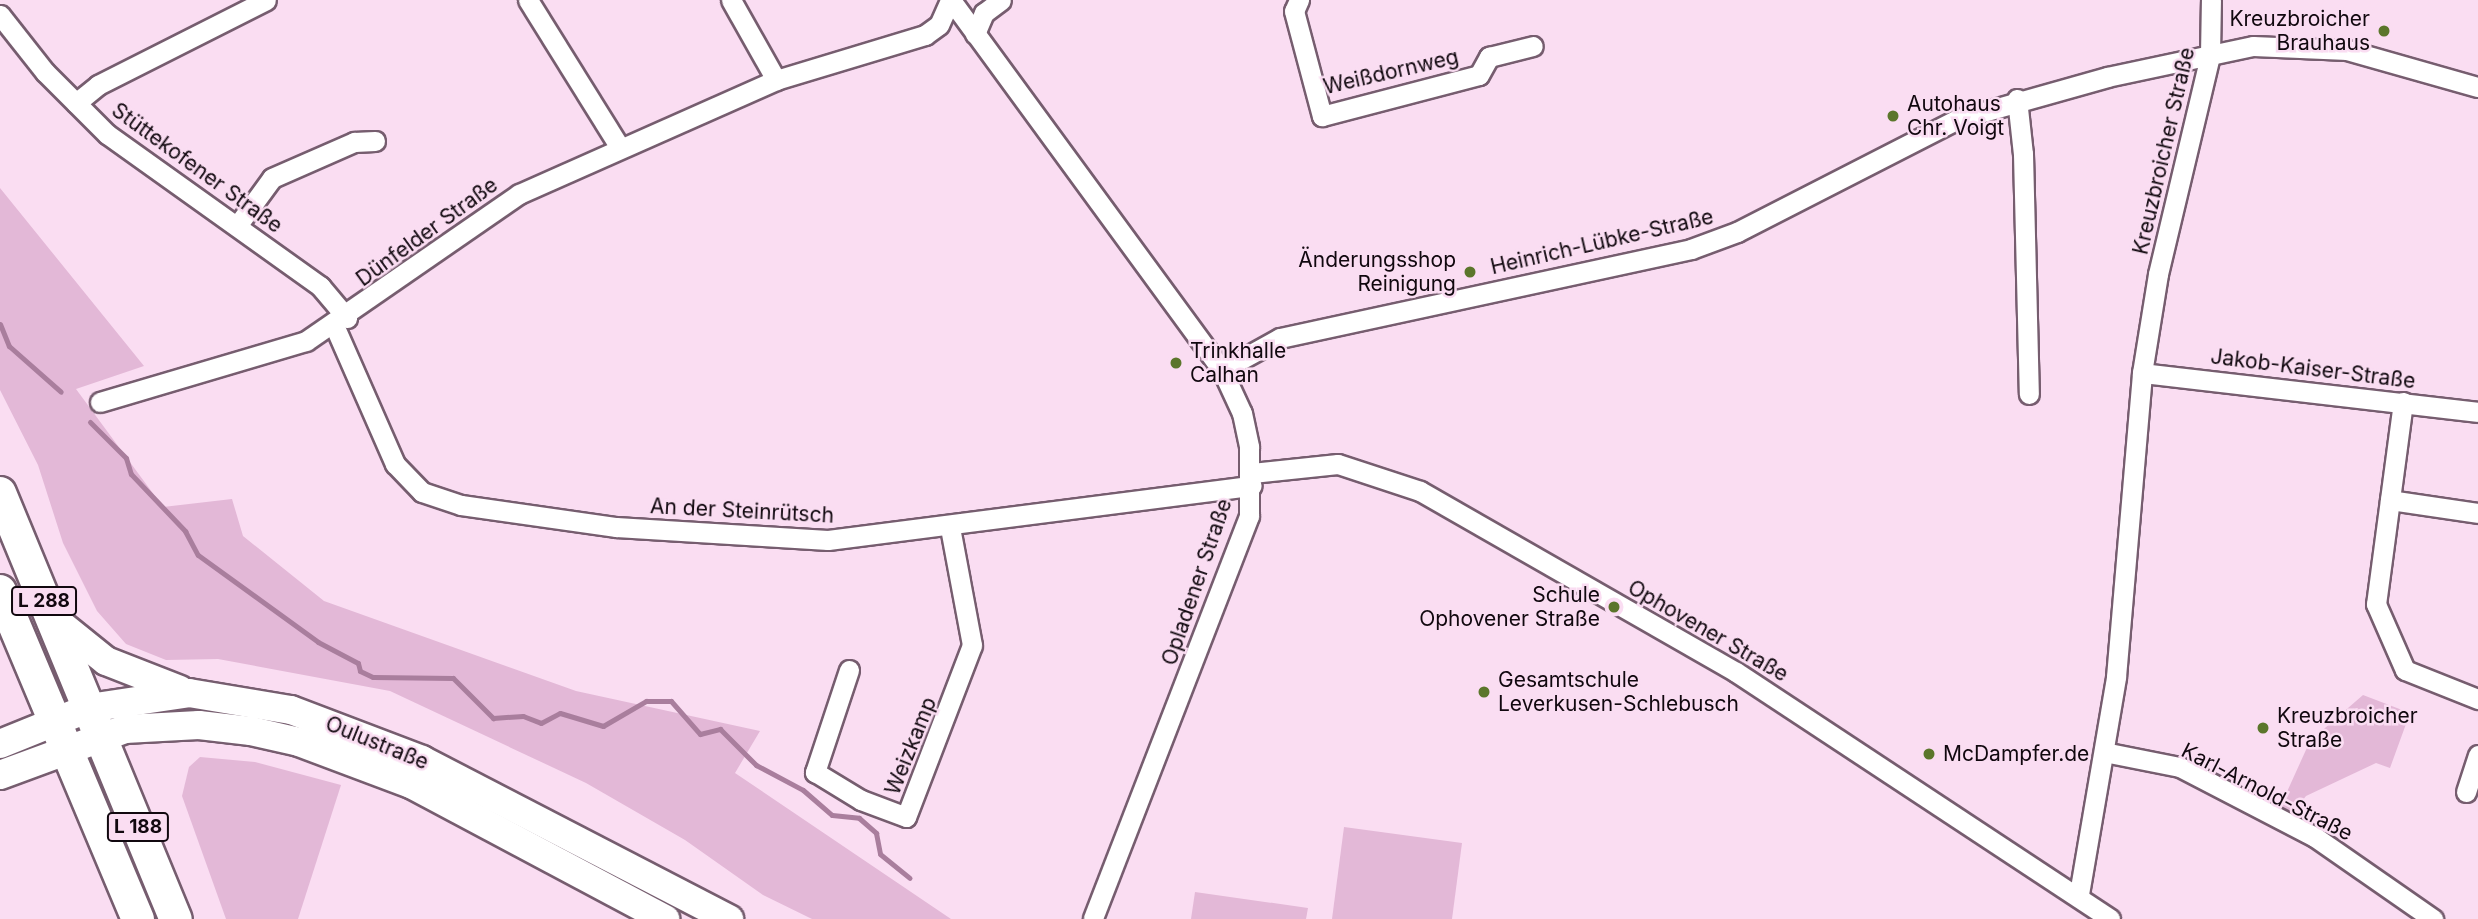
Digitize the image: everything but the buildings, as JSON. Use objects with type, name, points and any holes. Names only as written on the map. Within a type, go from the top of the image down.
[{"type":"main road","name":"L 288","points":[[0,493],[95,722]]},
{"type":"main road","name":"L 288","points":[[0,591],[57,734]]},
{"type":"main road","points":[[50,616],[106,661],[189,693]]},
{"type":"main road","name":"Oulustraße","points":[[0,744],[57,734],[189,693],[291,710],[364,734],[729,919]]},
{"type":"main road","name":"Oulustraße","points":[[95,722],[151,726],[199,724],[299,742],[411,784],[665,919]]},
{"type":"main road","name":"L 188","points":[[95,722],[176,919]]},
{"type":"main road","name":"Oulustraße","points":[[0,775],[57,734]]},
{"type":"main road","name":"L 188","points":[[57,734],[138,919]]},
{"type":"street","points":[[76,103],[98,85],[267,0]]},
{"type":"street","points":[[528,0],[619,146]]},
{"type":"street","points":[[731,0],[776,80]]},
{"type":"street","name":"Dünfelder Straße","points":[[100,402],[306,341],[341,321],[519,194],[619,146],[776,80],[925,35],[942,20],[951,0]]},
{"type":"street","name":"Opladener Straße","points":[[951,0],[1222,370],[1241,413],[1252,480],[1249,516],[1093,919]]},
{"type":"street","points":[[975,34],[984,13],[1001,0]]},
{"type":"street","name":"Weißdornweg","points":[[1299,0],[1294,11],[1322,116],[1479,75],[1489,57],[1533,46]]},
{"type":"street","name":"Kreuzbroicher Straße","points":[[2079,894],[2116,677],[2142,373],[2158,274],[2210,55],[2211,0]]},
{"type":"street","name":"Stüttekofener Straße","points":[[0,15],[76,103],[150,167],[320,286],[341,321]]},
{"type":"street","name":"Heinrich-Lübke-Straße","points":[[1222,370],[1280,338],[1691,249],[1737,232],[1924,133],[2017,99],[2210,55],[2253,46],[2347,50],[2478,87]]},
{"type":"street","points":[[2017,99],[2023,154],[2029,394]]},
{"type":"street","points":[[237,226],[272,178],[354,142],[375,141]]},
{"type":"street","name":"An der Steinrütsch","points":[[341,321],[388,452],[410,483],[430,496],[616,527],[780,540],[870,538],[1252,480]]},
{"type":"street","name":"Jakob-Kaiser-Straße","points":[[2142,373],[2478,412]]},
{"type":"street","points":[[2403,402],[2376,604],[2386,632],[2406,670],[2478,699]]},
{"type":"street","name":"Ophovener Straße","points":[[1252,480],[1338,464],[1420,491],[1736,672],[2079,894],[2109,919]]},
{"type":"street","points":[[2390,500],[2478,513]]},
{"type":"street","name":"Weizkamp","points":[[849,670],[815,772],[872,806],[906,817],[972,645],[950,527]]},
{"type":"street","name":"Karl-Arnold-Straße","points":[[2104,752],[2180,767],[2315,837],[2433,919]]},
{"type":"street","points":[[2466,792],[2478,755]]},
{"type":"shaded area","points":[[0,188],[144,366],[76,389],[163,507],[232,499],[243,536],[324,601],[576,691],[760,731],[735,773],[951,919],[812,919],[763,895],[685,840],[586,783],[390,691],[218,659],[166,660],[126,644],[97,611],[63,543],[38,465],[0,390]]},
{"type":"shaded area","points":[[2363,695],[2410,713],[2390,768],[2376,763],[2306,796],[2286,822],[2276,816],[2310,741]]},
{"type":"shaded area","points":[[200,757],[255,762],[341,785],[298,919],[226,919],[182,796],[189,767]]},
{"type":"shaded area","points":[[1344,827],[1462,843],[1452,919],[1332,919]]},
{"type":"shaded area","points":[[1195,892],[1308,908],[1306,919],[1191,919]]},
{"type":"waterway","points":[[0,324],[9,346],[61,392]]},
{"type":"waterway","points":[[90,422],[126,458],[131,474],[185,531],[198,555],[318,642],[358,663],[360,671],[373,677],[453,678],[493,718],[523,716],[541,723],[560,713],[603,726],[646,701],[671,701],[700,734],[720,729],[756,765],[803,790],[832,815],[859,818],[876,833],[880,854],[910,878]]},
{"type":"place","name":"Kreuzbroicher Brauhaus","points":[[2384,31]]},
{"type":"place","name":"Autohaus Chr. Voigt","points":[[1893,116]]},
{"type":"place","name":"Änderungsshop Reinigung","points":[[1470,272]]},
{"type":"place","name":"Trinkhalle Calhan","points":[[1176,363]]},
{"type":"place","name":"Schule Ophovener Straße","points":[[1614,607]]},
{"type":"place","name":"Gesamtschule Leverkusen-Schlebusch","points":[[1484,692]]},
{"type":"place","name":"Kreuzbroicher Straße","points":[[2263,728]]},
{"type":"place","name":"McDampfer.de","points":[[1929,754]]}]
